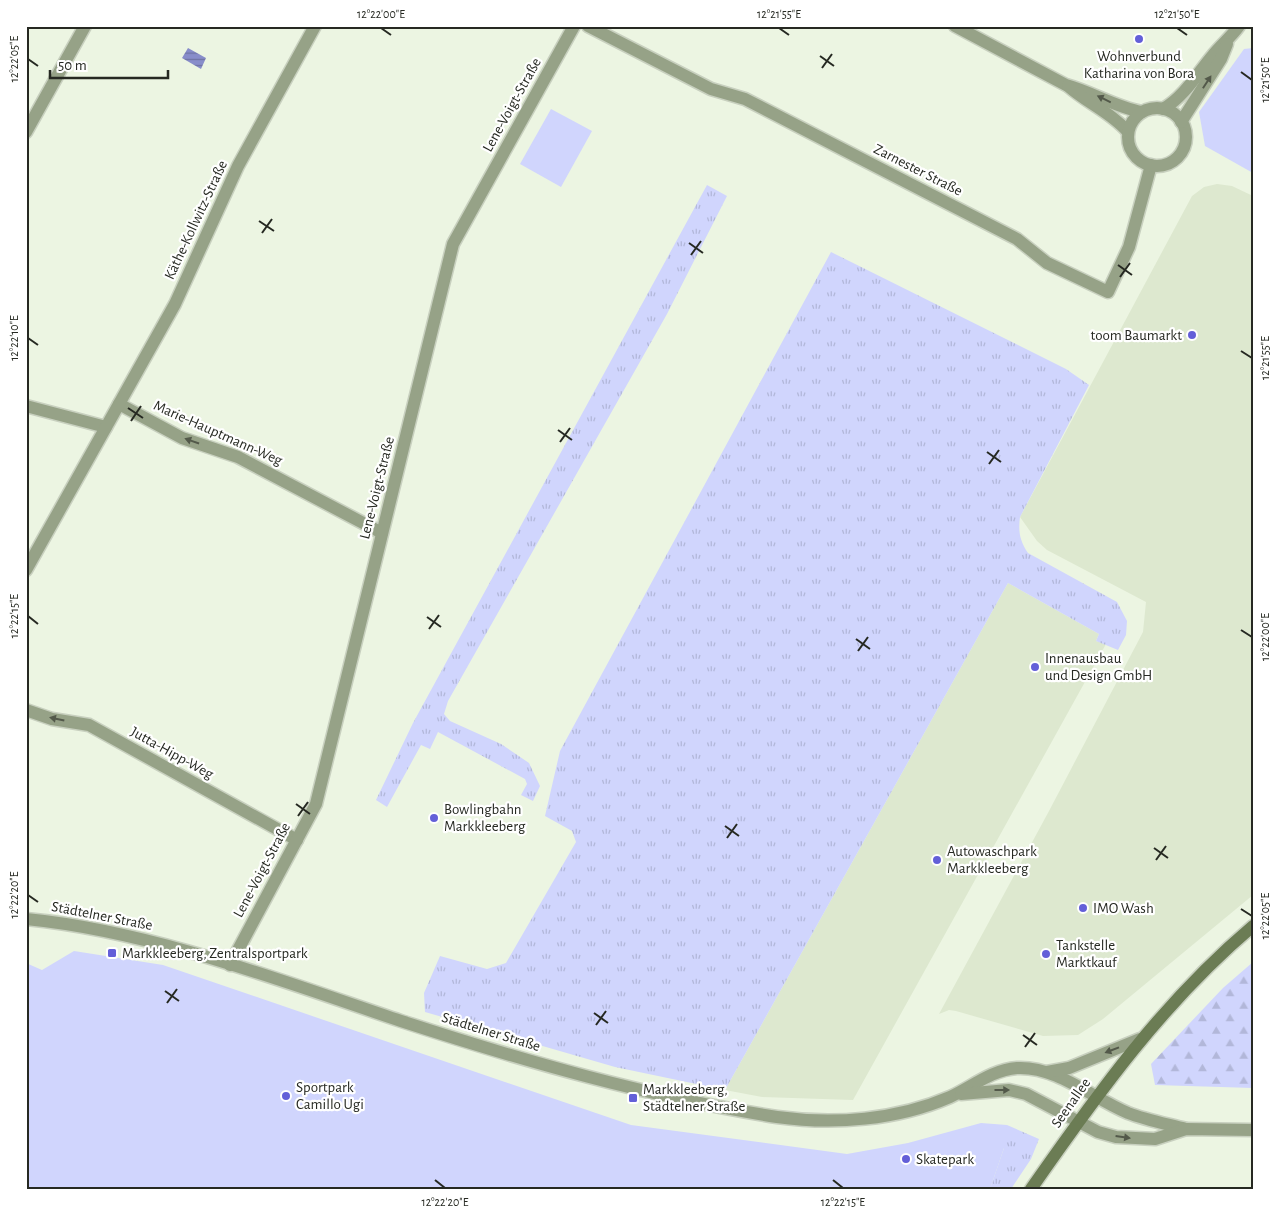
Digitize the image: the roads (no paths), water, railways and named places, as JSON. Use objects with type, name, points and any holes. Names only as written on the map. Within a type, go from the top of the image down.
[{"type":"main road","name":"Seenallee","points":[[1031,1189],[1095,1096],[1140,1039],[1225,951],[1253,926]]},
{"type":"street","points":[[26,132],[85,26]]},
{"type":"street","name":"Käthe-Kollwitz-Straße","points":[[26,570],[176,304],[238,166],[315,26]]},
{"type":"street","name":"Lene-Voigt-Straße","points":[[230,966],[316,804],[453,244],[574,26]]},
{"type":"street","name":"Zarnester Straße","points":[[588,26],[711,89],[745,98],[1017,239],[1047,263],[1108,292],[1129,247],[1151,164]]},
{"type":"street","points":[[955,26],[1066,85],[1081,98],[1120,123],[1128,132]]},
{"type":"street","points":[[1181,122],[1221,59],[1229,40],[1239,26]]},
{"type":"street","points":[[1163,109],[1174,103],[1214,53],[1229,40]]},
{"type":"street","points":[[1066,85],[1085,90],[1129,110],[1142,112]]},
{"type":"street","points":[[1152,108],[1163,109],[1173,113],[1181,122],[1185,137],[1180,152],[1166,164],[1151,164],[1141,160],[1133,153],[1129,143],[1128,132],[1133,121],[1142,112],[1152,108]]},
{"type":"street","name":"Marie-Hauptmann-Weg","points":[[119,404],[182,438],[238,457],[382,533]]},
{"type":"street","points":[[26,406],[106,428]]},
{"type":"street","name":"Jutta-Hipp-Weg","points":[[26,710],[52,719],[88,725],[297,840]]},
{"type":"street","name":"Städtelner Straße","points":[[26,919],[49,921],[141,939],[515,1058],[627,1086],[778,1117],[827,1120],[868,1118],[909,1111],[953,1096],[983,1091],[1009,1090],[1038,1099],[1098,1132],[1134,1139],[1154,1138],[1186,1129]]},
{"type":"street","name":"Seenallee","points":[[1047,1072],[1068,1068],[1140,1039]]},
{"type":"street","name":"Städtelner Straße","points":[[953,1096],[980,1080],[1003,1070],[1018,1068],[1047,1072],[1131,1114],[1186,1129],[1253,1130]]},
{"type":"place","name":"Wohnverbund Katharina von Bora","points":[[1139,39]]},
{"type":"place","name":"toom Baumarkt","points":[[1192,335]]},
{"type":"place","name":"Innenausbau und Design GmbH","points":[[1035,667]]},
{"type":"place","name":"Bowlingbahn Markkleeberg","points":[[434,818]]},
{"type":"place","name":"Autowaschpark Markkleeberg","points":[[937,860]]},
{"type":"place","name":"IMO Wash","points":[[1083,908]]},
{"type":"place","name":"Markkleeberg, Zentralsportpark","points":[[112,953]]},
{"type":"place","name":"Tankstelle Marktkauf","points":[[1046,954]]},
{"type":"place","name":"Sportpark Camillo Ugi","points":[[286,1096]]},
{"type":"place","name":"Markkleeberg, Städtelner Straße","points":[[633,1098]]},
{"type":"place","name":"Skatepark","points":[[906,1159]]}]
